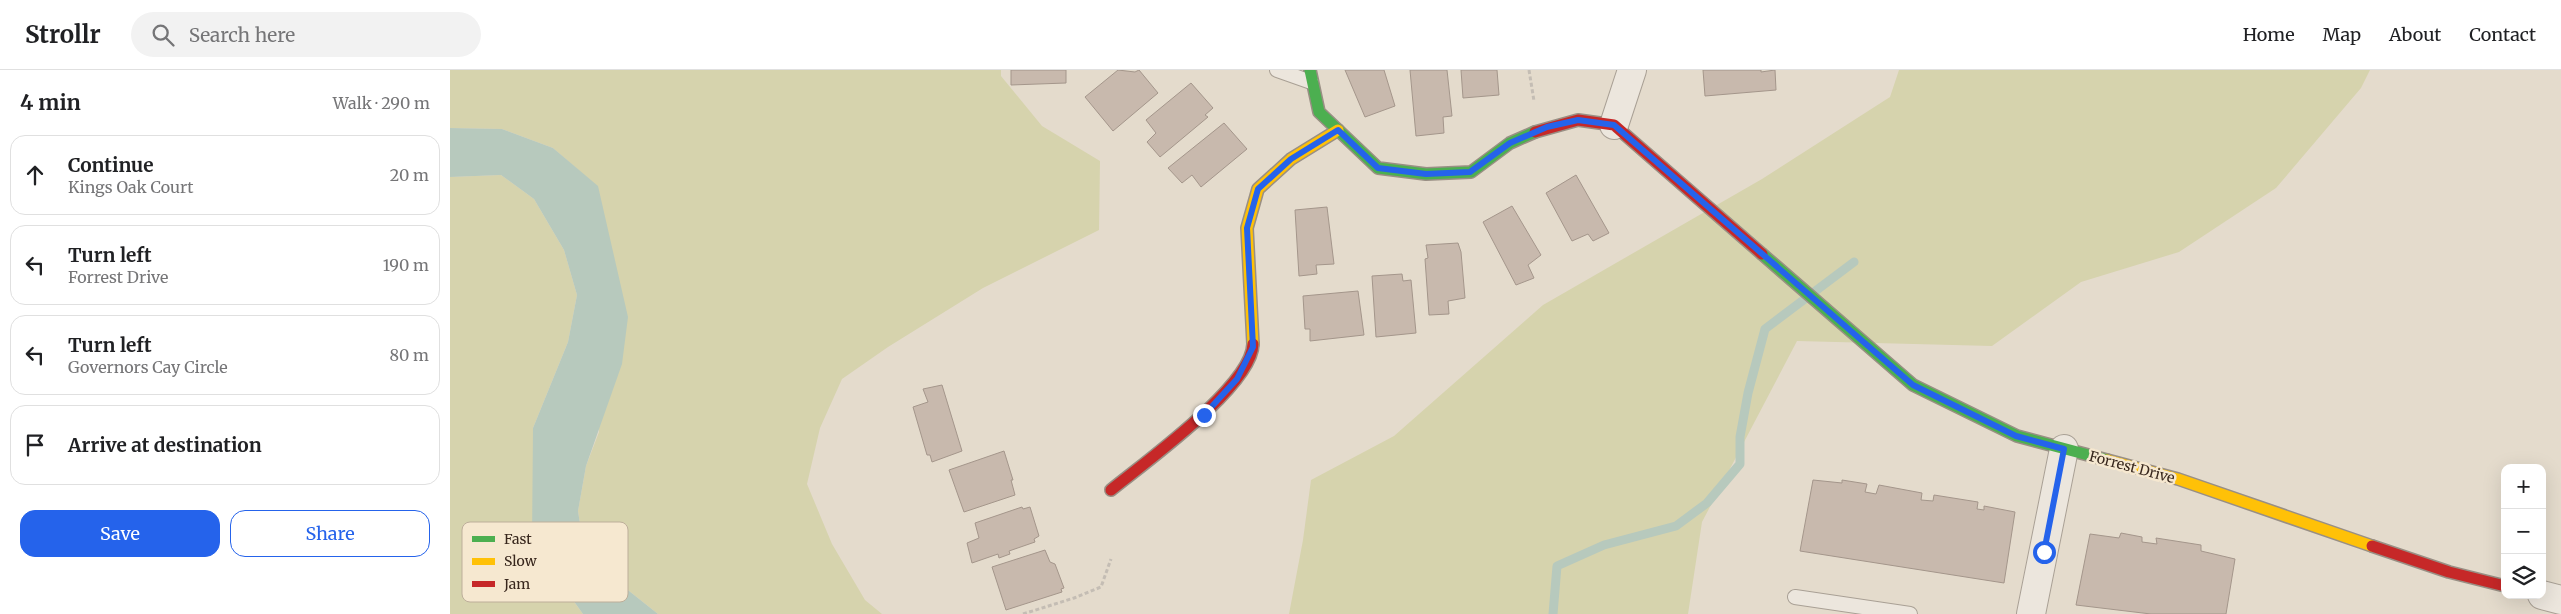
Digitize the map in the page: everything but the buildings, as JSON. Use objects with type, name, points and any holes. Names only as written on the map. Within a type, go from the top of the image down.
[{"type":"street","points":[[1311,76],[1319,112],[1378,168],[1426,174],[1470,172],[1510,143],[1547,127],[1578,120],[1614,125],[1632,70]]},
{"type":"street","name":"Forrest Drive","points":[[1614,125],[1913,385],[2016,436],[2178,479],[2449,572],[2501,585]]},
{"type":"street","points":[[1111,490],[1204,415],[1237,379],[1253,347],[1247,228],[1258,189],[1291,159],[1338,130]]},
{"type":"street","points":[[2031,614],[2064,449]]},
{"type":"street","points":[[2546,596],[2561,600]]},
{"type":"lane","points":[[1277,70],[1311,76]]},
{"type":"lane","points":[[1795,598],[1910,614]]},
{"type":"path","points":[[1023,614],[1074,598],[1101,587],[1111,559]]},
{"type":"shaded area","points":[[450,70],[1001,70],[1001,76],[1042,126],[1100,161],[1099,230],[983,288],[888,347],[842,379],[820,428],[807,484],[832,544],[865,600],[882,614],[658,614],[628,590],[628,522],[580,522],[578,511],[586,466],[599,432],[598,187],[553,148],[502,129],[450,128]]},
{"type":"shaded area","points":[[1899,70],[2370,70],[2361,88],[2276,188],[2179,252],[2081,282],[1992,346],[1797,341],[1702,522],[1688,614],[1289,614],[1303,540],[1311,480],[1394,436],[1543,305],[1762,179],[1890,97]]},
{"type":"shaded area","points":[[450,128],[502,129],[553,148],[598,186],[628,317],[622,364],[586,466],[578,511],[580,522],[532,522],[533,428],[568,342],[577,295],[564,250],[534,199],[501,175],[450,177]]},
{"type":"shaded area","points":[[501,175],[534,199],[564,250],[577,295],[568,342],[533,428],[551,522],[462,522],[462,602],[574,602],[583,614],[450,614],[450,177]]},
{"type":"shaded area","points":[[628,590],[658,614],[583,614],[574,602],[628,602]]},
{"type":"waterway","points":[[1553,614],[1557,566],[1604,545],[1676,526],[1707,503],[1740,464],[1740,437],[1748,393],[1765,329],[1854,262]]},
{"type":"traffic: fast","points":[[1310,70],[1319,112],[1378,168],[1426,174],[1471,172],[1510,143],[1535,132]]},
{"type":"traffic: fast","points":[[1762,254],[1913,385],[2017,436],[2107,460]]},
{"type":"traffic: slow","points":[[1253,344],[1247,228],[1258,189],[1291,159],[1338,130]]},
{"type":"traffic: slow","points":[[2107,460],[2178,479],[2372,546]]},
{"type":"traffic: jam","points":[[1535,132],[1578,120],[1614,125],[1762,254]]},
{"type":"traffic: jam","points":[[1111,490],[1194,423],[1216,402],[1235,381],[1248,361],[1253,344]]},
{"type":"traffic: jam","points":[[2372,546],[2449,572],[2501,585]]},
{"type":"route","points":[[1204,415],[1237,379],[1253,347],[1247,228],[1258,189],[1291,159],[1338,130],[1378,168],[1426,174],[1470,172],[1510,143],[1547,127],[1578,120],[1614,125],[1913,385],[2016,436],[2064,449],[2044,552]]}]
